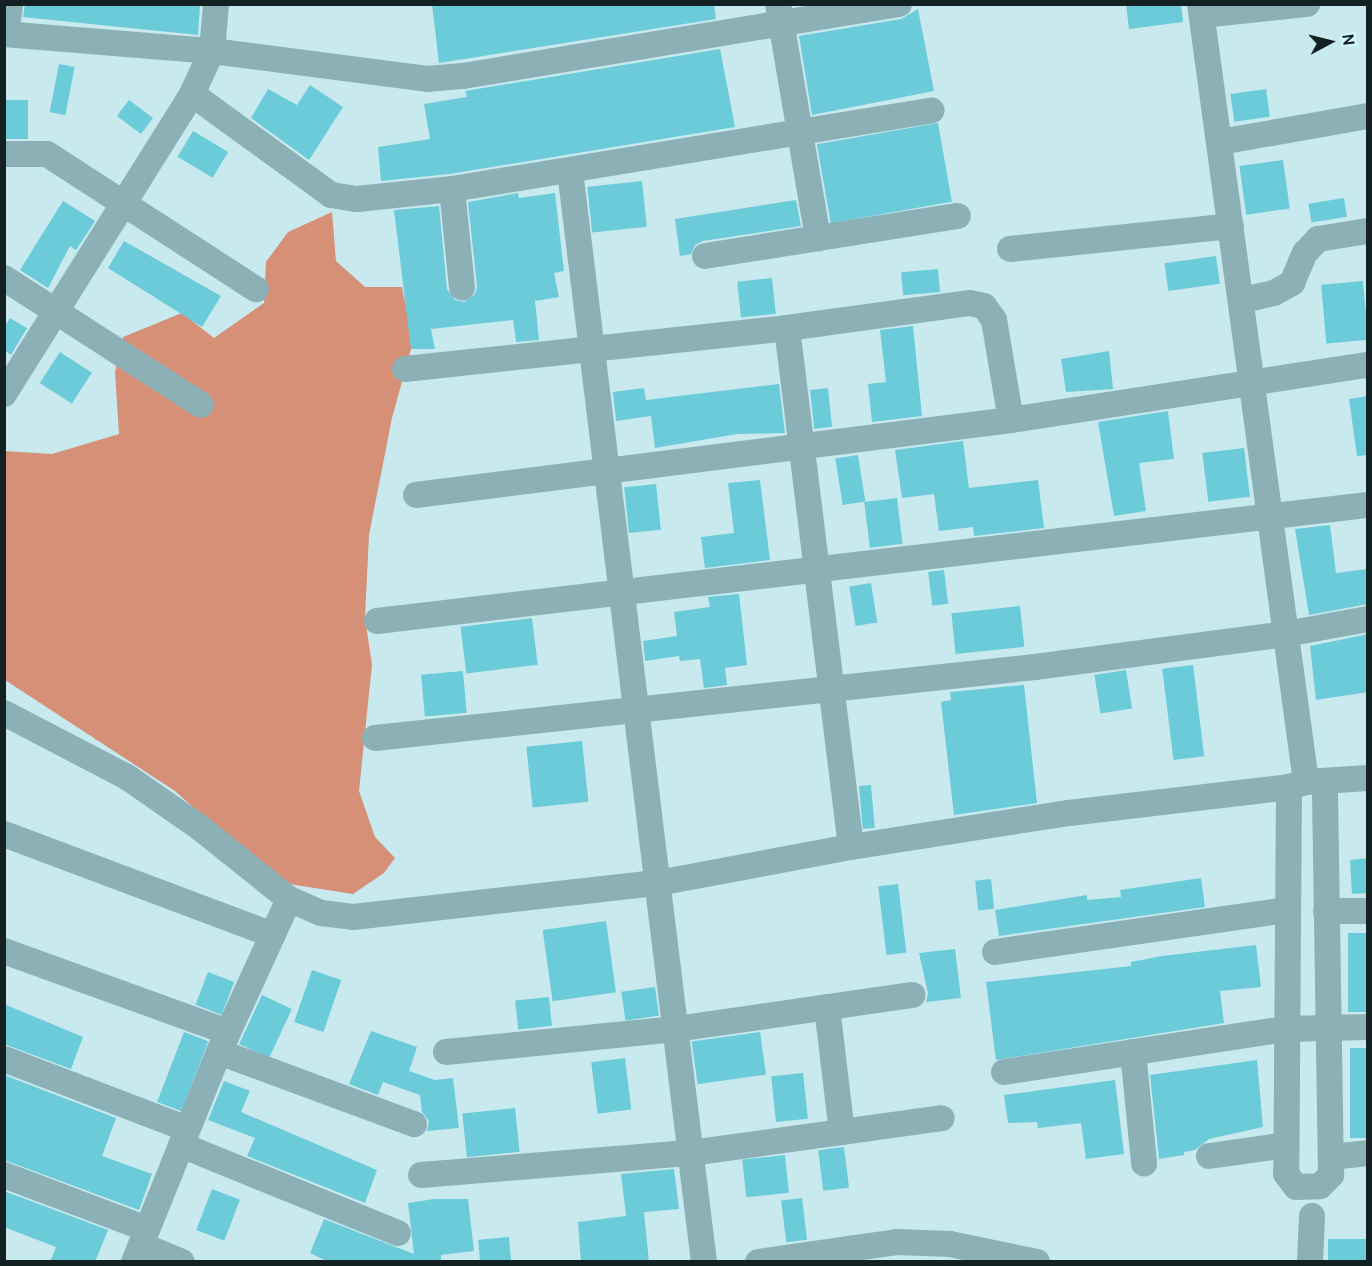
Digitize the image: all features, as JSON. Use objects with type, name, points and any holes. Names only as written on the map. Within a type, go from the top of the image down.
[{"type":"street","points":[[10,4],[5,34],[212,51],[426,79],[463,76],[781,15],[899,4]]},
{"type":"street","points":[[4,394],[122,202],[192,94],[212,51],[216,4]]},
{"type":"street","points":[[1307,4],[1201,10],[1243,300],[1307,783],[1325,826],[1330,1029],[1330,1157],[1327,1182],[1296,1187],[1286,1174],[1285,1029],[1288,829],[1307,783]]},
{"type":"street","points":[[781,15],[818,239]]},
{"type":"street","points":[[192,94],[331,195],[357,199],[452,189],[570,171],[932,110]]},
{"type":"street","points":[[1220,142],[1368,116]]},
{"type":"street","points":[[4,154],[48,154],[256,290]]},
{"type":"street","points":[[570,171],[704,1262]]},
{"type":"street","points":[[452,189],[462,287]]},
{"type":"street","points":[[705,256],[958,216]]},
{"type":"street","points":[[1010,249],[1231,226]]},
{"type":"street","points":[[1243,300],[1274,294],[1292,283],[1305,253],[1318,239],[1368,231]]},
{"type":"street","points":[[4,278],[201,405]]},
{"type":"street","points":[[405,369],[592,347],[787,328],[970,303],[984,306],[994,320],[1011,420]]},
{"type":"street","points":[[787,328],[800,448],[851,846]]},
{"type":"street","points":[[416,495],[1011,420],[1368,366]]},
{"type":"street","points":[[377,621],[1272,519],[1368,505]]},
{"type":"street","points":[[375,738],[832,691],[1286,634],[1368,619]]},
{"type":"street","points":[[4,713],[127,777],[199,827],[289,899],[321,913],[353,917],[658,883],[851,846],[1069,813],[1307,783],[1368,778]]},
{"type":"street","points":[[1288,829],[1325,826]]},
{"type":"street","points":[[4,834],[273,935]]},
{"type":"street","points":[[141,1245],[224,1042],[289,899]]},
{"type":"street","points":[[995,952],[1287,910]]},
{"type":"street","points":[[1326,911],[1368,911]]},
{"type":"street","points":[[4,951],[414,1124]]},
{"type":"street","points":[[446,1052],[676,1029],[913,995]]},
{"type":"street","points":[[827,1007],[842,1132]]},
{"type":"street","points":[[1004,1071],[1285,1029],[1368,1027]]},
{"type":"street","points":[[1133,1052],[1144,1163]]},
{"type":"street","points":[[4,1059],[398,1233]]},
{"type":"street","points":[[421,1175],[691,1153],[942,1118]]},
{"type":"street","points":[[1209,1156],[1286,1145]]},
{"type":"street","points":[[1330,1157],[1368,1153]]},
{"type":"street","points":[[4,1175],[141,1245],[182,1262]]},
{"type":"street","points":[[1310,1262],[1312,1216]]},
{"type":"street","points":[[758,1262],[862,1255],[897,1242],[950,1244],[1037,1262]]},
{"type":"shaded area","points":[[332,212],[336,261],[365,287],[402,287],[413,342],[392,418],[369,535],[365,618],[372,665],[359,791],[375,837],[395,858],[384,873],[353,894],[276,882],[175,791],[5,680],[4,451],[52,454],[119,434],[115,372],[123,337],[182,313],[214,338],[264,303],[266,262],[288,232]]},
{"type":"building","points":[[25,4],[200,4],[198,35],[23,17]]},
{"type":"building","points":[[432,4],[714,4],[716,19],[439,63]]},
{"type":"building","points":[[1126,4],[1181,4],[1183,22],[1129,29]]},
{"type":"building","points":[[918,9],[934,91],[812,115],[799,36],[901,19]]},
{"type":"building","points":[[720,49],[735,127],[450,174],[381,181],[378,147],[430,139],[424,104],[467,97],[465,91]]},
{"type":"building","points":[[59,64],[75,67],[65,115],[50,112]]},
{"type":"building","points":[[310,85],[343,107],[309,160],[251,118],[268,89],[297,105]]},
{"type":"building","points":[[1266,89],[1270,117],[1234,122],[1230,94]]},
{"type":"building","points":[[4,100],[28,100],[28,139],[4,139]]},
{"type":"building","points":[[129,100],[153,118],[141,134],[117,116]]},
{"type":"building","points":[[938,123],[952,202],[831,223],[817,144]]},
{"type":"building","points":[[193,131],[228,152],[213,178],[178,157]]},
{"type":"building","points":[[1283,160],[1290,209],[1246,215],[1239,166]]},
{"type":"building","points":[[642,181],[647,227],[592,232],[587,187]]},
{"type":"building","points":[[518,193],[519,198],[555,193],[564,271],[554,273],[559,297],[535,301],[539,340],[516,342],[513,320],[431,329],[435,349],[411,349],[394,210],[439,206],[447,289],[455,300],[464,302],[475,294],[477,286],[468,202]]},
{"type":"building","points":[[1344,198],[1347,217],[1311,222],[1308,204]]},
{"type":"building","points":[[796,200],[801,226],[703,241],[695,245],[691,254],[680,256],[675,219]]},
{"type":"building","points":[[63,201],[95,221],[76,250],[70,246],[48,288],[20,270]]},
{"type":"building","points":[[124,241],[221,296],[202,327],[108,268]]},
{"type":"building","points":[[1216,256],[1220,284],[1168,291],[1165,263]]},
{"type":"building","points":[[938,269],[940,292],[903,295],[901,272]]},
{"type":"building","points":[[772,278],[776,314],[741,317],[737,282]]},
{"type":"building","points":[[1363,281],[1368,340],[1326,343],[1321,285]]},
{"type":"building","points":[[10,318],[27,328],[11,355],[4,350],[4,328]]},
{"type":"building","points":[[913,326],[922,416],[872,422],[868,384],[886,382],[880,330]]},
{"type":"building","points":[[1109,351],[1113,389],[1066,392],[1061,359]]},
{"type":"building","points":[[60,352],[92,373],[72,404],[40,383]]},
{"type":"building","points":[[779,384],[785,433],[737,434],[655,448],[651,416],[616,421],[613,392],[644,388],[646,400]]},
{"type":"building","points":[[828,388],[832,427],[814,429],[810,390]]},
{"type":"building","points":[[1368,396],[1368,455],[1357,456],[1349,399]]},
{"type":"building","points":[[1168,411],[1174,459],[1139,463],[1146,511],[1114,516],[1098,422]]},
{"type":"building","points":[[963,441],[969,488],[1038,480],[1044,528],[974,536],[973,527],[939,531],[934,494],[902,498],[895,450]]},
{"type":"building","points":[[1244,448],[1250,497],[1208,502],[1202,453]]},
{"type":"building","points":[[858,455],[865,501],[843,505],[835,459]]},
{"type":"building","points":[[760,480],[770,560],[705,568],[701,537],[734,533],[728,483]]},
{"type":"building","points":[[656,484],[661,530],[629,533],[624,487]]},
{"type":"building","points":[[897,498],[903,544],[870,548],[864,502]]},
{"type":"building","points":[[1330,525],[1336,573],[1368,569],[1368,604],[1309,615],[1295,529]]},
{"type":"building","points":[[944,570],[948,604],[932,606],[928,572]]},
{"type":"building","points":[[871,583],[877,623],[856,626],[849,586]]},
{"type":"building","points":[[739,594],[747,665],[725,668],[727,685],[704,688],[700,659],[680,661],[679,656],[645,661],[643,641],[677,636],[674,612],[710,607],[708,597]]},
{"type":"building","points":[[1020,606],[1024,647],[956,654],[951,613]]},
{"type":"building","points":[[532,618],[538,665],[466,673],[461,627]]},
{"type":"building","points":[[1368,634],[1368,692],[1316,700],[1310,646]]},
{"type":"building","points":[[1193,665],[1204,756],[1173,760],[1162,669]]},
{"type":"building","points":[[1126,670],[1132,709],[1100,714],[1094,675]]},
{"type":"building","points":[[463,671],[467,713],[425,717],[421,675]]},
{"type":"building","points":[[1024,685],[1037,803],[954,815],[941,702],[951,700],[950,692]]},
{"type":"building","points":[[582,741],[588,802],[533,808],[526,747]]},
{"type":"building","points":[[871,785],[875,828],[863,829],[859,786]]},
{"type":"building","points":[[1368,858],[1368,893],[1352,894],[1350,860]]},
{"type":"building","points":[[1201,878],[1205,907],[999,936],[995,910],[1087,895],[1087,900],[1121,897],[1120,890]]},
{"type":"building","points":[[991,879],[994,909],[978,911],[975,881]]},
{"type":"building","points":[[898,884],[906,952],[887,955],[878,886]]},
{"type":"building","points":[[606,921],[616,992],[553,1001],[543,930]]},
{"type":"building","points":[[1348,933],[1368,933],[1368,1012],[1348,1012]]},
{"type":"building","points":[[1256,945],[1261,987],[1220,991],[1224,1023],[996,1060],[986,982],[1131,966],[1131,962],[1162,956]]},
{"type":"building","points":[[955,949],[961,998],[926,1002],[928,993],[919,953]]},
{"type":"building","points":[[312,970],[341,980],[323,1032],[294,1022]]},
{"type":"building","points":[[208,972],[234,982],[222,1015],[195,1005]]},
{"type":"building","points":[[655,987],[659,1016],[625,1020],[621,992]]},
{"type":"building","points":[[262,995],[292,1009],[269,1058],[239,1044]]},
{"type":"building","points":[[549,997],[552,1026],[518,1029],[515,1001]]},
{"type":"building","points":[[4,1004],[83,1037],[71,1069],[4,1044]]},
{"type":"building","points":[[371,1031],[417,1047],[409,1071],[435,1080],[453,1078],[459,1128],[427,1131],[429,1121],[422,1112],[420,1095],[383,1082],[378,1095],[349,1084]]},
{"type":"building","points":[[184,1032],[208,1041],[181,1111],[157,1102]]},
{"type":"building","points":[[760,1032],[766,1075],[698,1084],[692,1042]]},
{"type":"building","points":[[1350,1048],[1368,1048],[1368,1138],[1350,1138]]},
{"type":"building","points":[[625,1058],[631,1110],[598,1114],[591,1062]]},
{"type":"building","points":[[1257,1060],[1263,1127],[1209,1139],[1195,1150],[1184,1152],[1184,1155],[1159,1159],[1150,1075]]},
{"type":"building","points":[[803,1073],[808,1119],[776,1122],[771,1076]]},
{"type":"building","points":[[4,1075],[116,1118],[102,1156],[152,1174],[139,1210],[4,1160]]},
{"type":"building","points":[[1115,1080],[1124,1154],[1086,1159],[1081,1123],[1038,1128],[1037,1122],[1008,1123],[1004,1095]]},
{"type":"building","points":[[224,1081],[250,1091],[241,1112],[377,1170],[365,1203],[247,1156],[255,1138],[208,1120]]},
{"type":"building","points":[[515,1108],[520,1152],[467,1157],[462,1114]]},
{"type":"building","points":[[844,1147],[849,1188],[823,1191],[818,1150]]},
{"type":"building","points":[[785,1155],[789,1193],[746,1197],[742,1159]]},
{"type":"building","points":[[674,1169],[679,1209],[644,1212],[649,1262],[581,1262],[578,1222],[626,1216],[621,1174]]},
{"type":"building","points":[[212,1189],[240,1200],[224,1241],[196,1230]]},
{"type":"building","points":[[4,1191],[108,1230],[95,1262],[50,1262],[56,1247],[4,1227]]},
{"type":"building","points":[[802,1198],[807,1240],[786,1242],[781,1201]]},
{"type":"building","points":[[434,1199],[468,1199],[474,1251],[441,1255],[441,1262],[329,1262],[310,1253],[324,1219],[414,1254],[408,1203]]},
{"type":"building","points":[[509,1237],[511,1262],[480,1262],[478,1240]]},
{"type":"building","points":[[1328,1239],[1368,1239],[1368,1262],[1328,1262]]}]
